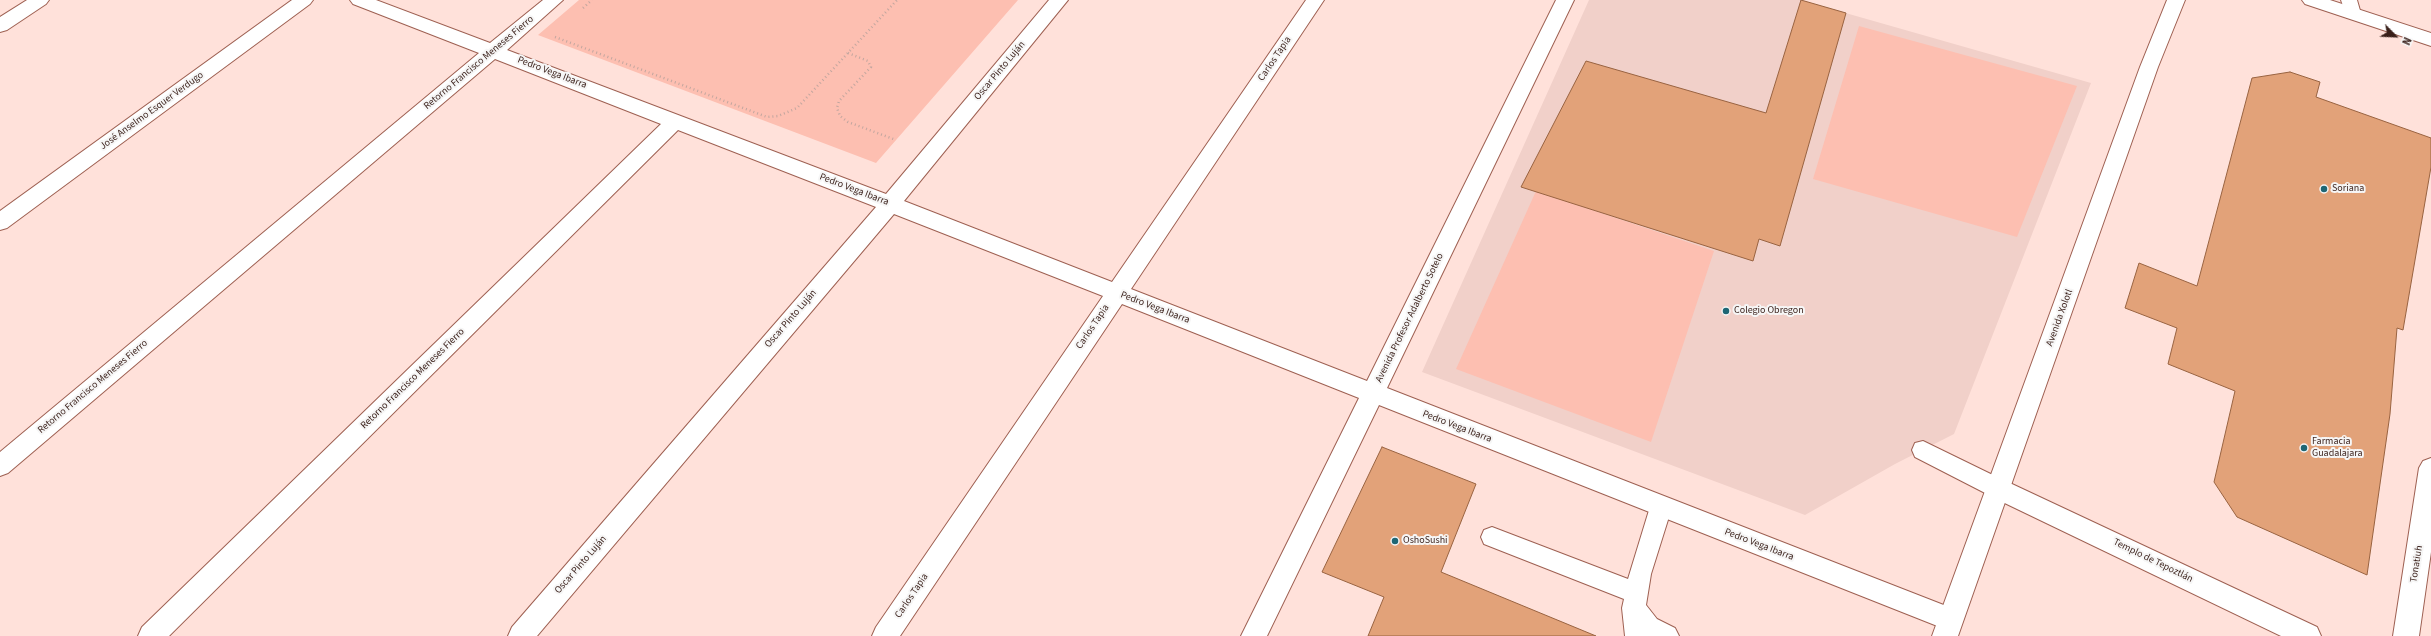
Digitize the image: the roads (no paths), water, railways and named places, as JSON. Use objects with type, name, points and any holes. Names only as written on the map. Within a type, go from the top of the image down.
[{"type":"street","points":[[0,26],[40,0]]},
{"type":"street","name":"José Anselmo Esquer Verdugo","points":[[0,222],[304,0]]},
{"type":"street","name":"Pedro Vega Ibarra","points":[[359,0],[890,204],[1661,507],[1948,628]]},
{"type":"street","name":"Retorno Francisco Meneses Fierro","points":[[0,466],[554,0]]},
{"type":"street","name":"Oscar Pinto Luján","points":[[521,636],[890,204],[1059,0]]},
{"type":"street","name":"Carlos Tapia","points":[[885,636],[1315,0]]},
{"type":"street","name":"Avenida Profesor Adalberto Sotelo","points":[[1254,636],[1565,0]]},
{"type":"street","name":"Avenida Xolotl","points":[[1948,628],[2149,67],[2176,0]]},
{"type":"street","points":[[2311,0],[2351,7],[2431,40]]},
{"type":"street","name":"Retorno Francisco Meneses Fierro","points":[[151,636],[675,122]]},
{"type":"street","name":"Tonatiuh","points":[[2406,636],[2431,468]]},
{"type":"street","name":"Templo de Tepoztlán","points":[[1997,488],[2308,636]]},
{"type":"lane","points":[[1923,450],[1997,488]]},
{"type":"lane","points":[[1636,635],[1635,601],[1640,574],[1661,507]]},
{"type":"lane","points":[[1492,537],[1635,601],[1649,627],[1667,636]]},
{"type":"place","name":"Soriana","points":[[2324,189]]},
{"type":"place","name":"Colegio Obregon","points":[[1726,311]]},
{"type":"place","name":"Farmacia Guadalajara","points":[[2304,448]]},
{"type":"place","name":"OshoSushi","points":[[1395,541]]}]
